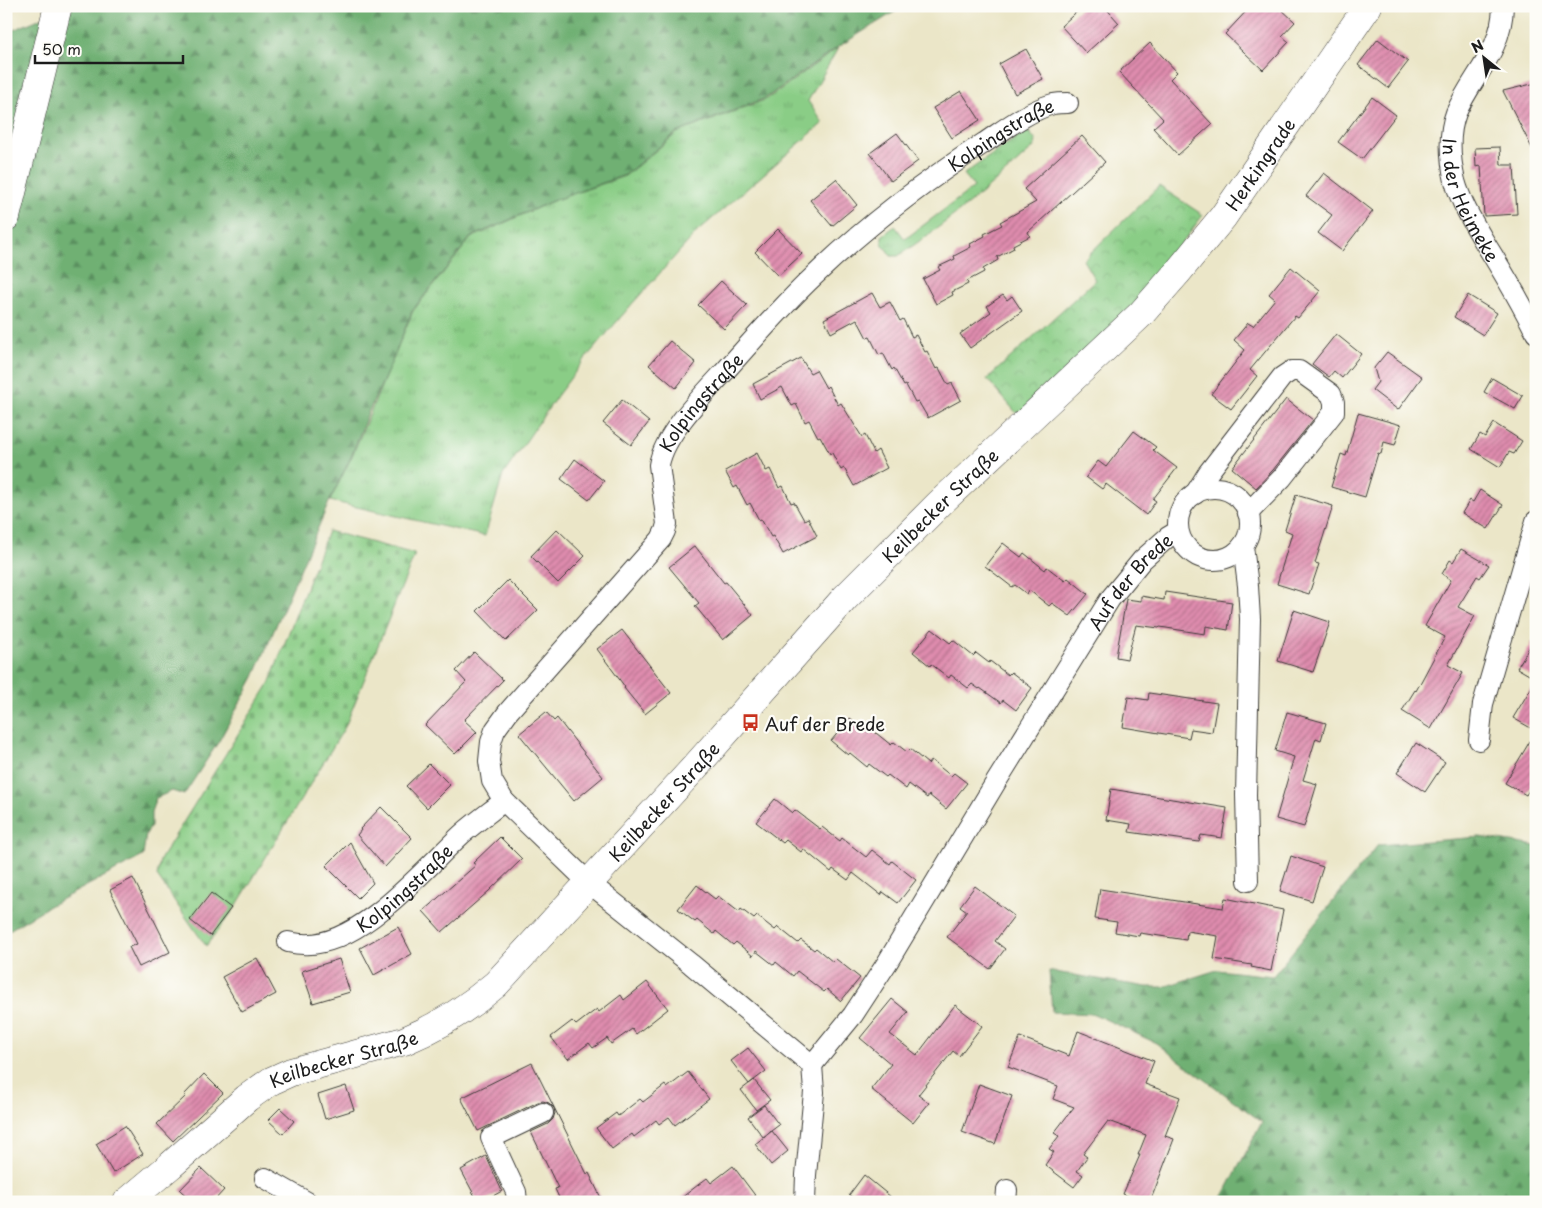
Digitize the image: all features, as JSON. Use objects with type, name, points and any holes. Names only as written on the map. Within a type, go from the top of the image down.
[{"type":"main road","points":[[6,217],[58,6]]},
{"type":"main road","name":"Herkingrade","points":[[1140,314],[1178,273],[1223,217],[1368,6]]},
{"type":"main road","name":"Keilbecker Straße","points":[[127,1202],[172,1165],[247,1098],[271,1081],[302,1069],[404,1041],[434,1028],[465,1009],[496,984],[695,767],[845,598],[939,504],[1140,314]]},
{"type":"street","name":"In der Heimeke","points":[[1503,6],[1503,23],[1498,40],[1463,98],[1454,119],[1450,149],[1455,181],[1465,207],[1536,333]]},
{"type":"street","name":"Kolpingstraße","points":[[588,882],[504,801],[492,780],[489,760],[491,742],[501,720],[661,539],[667,524],[660,476],[660,457],[679,425],[706,392],[781,310],[814,276],[865,230],[957,160],[1018,121],[1037,110],[1054,104],[1068,103]]},
{"type":"street","name":"Auf der Brede","points":[[1243,546],[1230,557],[1222,560],[1205,560],[1190,552],[1184,545],[1178,531],[1180,512],[1282,377],[1291,371],[1299,371],[1330,394],[1334,402],[1334,412],[1282,478],[1248,513]]},
{"type":"street","points":[[1195,494],[1206,489],[1223,490],[1239,498],[1248,513],[1250,530],[1243,546],[1250,619],[1246,795],[1248,880]]},
{"type":"street","points":[[1479,740],[1483,704],[1536,521]]},
{"type":"street","name":"Auf der Brede","points":[[812,1065],[853,1015],[887,963],[996,782],[1110,599],[1142,560],[1168,537],[1178,531]]},
{"type":"street","name":"Kolpingstraße","points":[[288,942],[304,944],[326,941],[355,929],[381,910],[463,833],[504,801]]},
{"type":"street","points":[[588,882],[691,964],[812,1065],[814,1092],[805,1202]]},
{"type":"street","points":[[517,1202],[516,1192],[490,1138],[543,1113]]},
{"type":"street","points":[[265,1178],[308,1202]]},
{"type":"green space","points":[[72,6],[904,6],[838,47],[766,98],[676,133],[625,175],[552,201],[471,237],[412,311],[351,457],[330,500],[254,677],[219,741],[184,795],[172,791],[156,798],[151,812],[151,826],[146,834],[143,856],[49,906],[6,932],[6,244],[38,132],[67,13]]},
{"type":"green space","points":[[46,16],[6,176],[6,33]]},
{"type":"green space","points":[[838,48],[808,101],[823,123],[698,231],[585,359],[557,396],[503,475],[485,536],[330,501],[352,456],[413,311],[471,238],[553,201],[625,176],[677,133],[767,99]]},
{"type":"green space","points":[[1026,132],[1030,133],[1036,141],[1032,149],[983,192],[916,244],[898,256],[891,256],[882,243],[882,236],[895,226],[905,239],[974,187],[964,174]]},
{"type":"green space","points":[[1159,186],[1203,215],[1140,299],[1019,416],[987,379],[1095,280],[1083,260]]},
{"type":"green space","points":[[328,531],[415,554],[345,727],[235,908],[206,946],[157,876],[160,860],[269,684]]},
{"type":"green space","points":[[1480,837],[1536,846],[1536,1202],[1220,1202],[1262,1122],[1156,1043],[1094,1014],[1052,1012],[1049,971],[1147,987],[1163,987],[1217,970],[1273,976],[1378,845]]},
{"type":"building","points":[[1083,6],[1104,6],[1119,23],[1086,53],[1061,26]]},
{"type":"building","points":[[1251,6],[1278,6],[1295,22],[1282,36],[1289,42],[1263,70],[1225,34]]},
{"type":"building","points":[[1378,39],[1408,62],[1388,88],[1358,65]]},
{"type":"building","points":[[1150,43],[1177,72],[1170,79],[1212,124],[1178,155],[1153,128],[1163,119],[1119,72]]},
{"type":"building","points":[[1026,49],[1043,79],[1015,94],[999,64]]},
{"type":"building","points":[[1536,83],[1536,156],[1503,91]]},
{"type":"building","points":[[961,91],[980,120],[952,138],[933,108]]},
{"type":"building","points":[[1372,97],[1396,115],[1362,159],[1338,142]]},
{"type":"building","points":[[897,133],[918,161],[891,181],[870,153]]},
{"type":"building","points":[[1082,136],[1105,162],[1028,232],[1030,236],[1013,245],[1014,248],[997,257],[998,260],[983,269],[984,272],[967,281],[968,284],[952,292],[953,295],[936,304],[923,279],[940,270],[938,267],[955,259],[954,256],[971,247],[970,244],[985,236],[984,234],[1002,225],[1000,222],[1036,202],[1024,189]]},
{"type":"building","points":[[1500,147],[1501,165],[1514,165],[1517,214],[1484,216],[1481,166],[1476,167],[1475,148]]},
{"type":"building","points":[[1324,173],[1373,211],[1342,251],[1318,233],[1332,215],[1306,196]]},
{"type":"building","points":[[836,179],[857,205],[832,226],[810,200]]},
{"type":"building","points":[[778,229],[802,254],[778,276],[755,252]]},
{"type":"building","points":[[1291,267],[1320,291],[1298,318],[1295,316],[1250,370],[1257,376],[1231,409],[1211,394],[1245,350],[1234,340],[1248,323],[1253,326],[1275,299],[1269,294]]},
{"type":"building","points":[[721,281],[747,305],[724,329],[698,305]]},
{"type":"building","points":[[872,293],[880,307],[890,302],[900,321],[903,319],[912,337],[916,335],[936,369],[939,368],[948,385],[952,383],[961,400],[928,418],[918,401],[915,402],[906,385],[904,386],[894,368],[892,370],[883,353],[879,355],[870,337],[867,338],[857,319],[831,333],[824,319]]},
{"type":"building","points":[[1003,295],[1007,300],[1012,296],[1022,311],[970,348],[960,334],[991,312],[987,306]]},
{"type":"building","points":[[1468,295],[1497,313],[1483,335],[1454,317]]},
{"type":"building","points":[[1336,334],[1361,354],[1342,378],[1334,371],[1329,377],[1312,364]]},
{"type":"building","points":[[670,341],[696,363],[676,388],[649,365]]},
{"type":"building","points":[[1387,352],[1422,377],[1398,410],[1372,390],[1378,382],[1374,368]]},
{"type":"building","points":[[801,358],[810,373],[816,370],[826,388],[828,386],[838,405],[841,403],[862,437],[865,435],[874,453],[878,450],[887,468],[854,486],[844,468],[841,470],[832,453],[830,454],[820,436],[818,437],[809,420],[805,422],[796,404],[792,406],[782,387],[760,399],[753,384]]},
{"type":"building","points":[[1492,378],[1523,396],[1515,409],[1484,392]]},
{"type":"building","points":[[1286,399],[1313,420],[1256,488],[1232,468]]},
{"type":"building","points":[[622,400],[649,422],[631,445],[603,423]]},
{"type":"building","points":[[1358,413],[1401,425],[1395,445],[1384,442],[1381,454],[1378,453],[1365,497],[1331,487],[1341,454],[1346,456]]},
{"type":"building","points":[[1494,423],[1522,441],[1514,454],[1509,452],[1500,467],[1471,449],[1480,434],[1485,437]]},
{"type":"building","points":[[1134,431],[1156,447],[1153,450],[1177,468],[1153,499],[1156,501],[1146,515],[1106,484],[1102,489],[1086,477],[1098,461],[1106,467]]},
{"type":"building","points":[[757,453],[766,471],[770,469],[779,488],[783,486],[791,503],[794,502],[804,520],[808,518],[817,536],[783,554],[761,519],[759,520],[750,503],[747,505],[737,486],[734,488],[725,471]]},
{"type":"building","points":[[575,459],[604,481],[589,500],[561,479]]},
{"type":"building","points":[[1480,490],[1503,505],[1488,529],[1462,513],[1470,500],[1473,502]]},
{"type":"building","points":[[1296,495],[1333,506],[1315,563],[1319,564],[1309,594],[1277,584],[1292,533],[1285,530]]},
{"type":"building","points":[[557,529],[585,556],[558,583],[531,556]]},
{"type":"building","points":[[1003,543],[1021,557],[1024,553],[1045,570],[1047,567],[1065,581],[1068,578],[1088,594],[1070,616],[1052,603],[1049,606],[1029,590],[1027,594],[1015,585],[1012,587],[985,566]]},
{"type":"building","points":[[695,546],[724,583],[726,582],[753,615],[723,640],[695,606],[699,603],[669,567]]},
{"type":"building","points":[[1461,549],[1489,565],[1480,578],[1477,576],[1458,607],[1475,616],[1448,665],[1463,673],[1431,729],[1402,711],[1416,691],[1445,637],[1425,626],[1451,580],[1442,574],[1450,560],[1453,562]]},
{"type":"building","points":[[508,580],[538,610],[506,641],[477,611]]},
{"type":"building","points":[[1165,592],[1232,602],[1228,630],[1206,626],[1205,634],[1136,625],[1127,659],[1116,657],[1126,599],[1141,601],[1141,596],[1164,600]]},
{"type":"building","points":[[1294,610],[1330,622],[1313,672],[1278,661]]},
{"type":"building","points":[[932,629],[950,643],[953,640],[973,656],[976,653],[1008,675],[1011,672],[1032,688],[1016,710],[1003,700],[1001,703],[972,684],[968,688],[951,675],[949,678],[913,652]]},
{"type":"building","points":[[622,630],[671,693],[645,714],[597,649]]},
{"type":"building","points":[[1536,636],[1536,679],[1517,668]]},
{"type":"building","points":[[474,652],[503,680],[464,720],[477,732],[455,754],[425,725],[466,682],[456,671]]},
{"type":"building","points":[[1536,680],[1536,731],[1513,718]]},
{"type":"building","points":[[1149,693],[1217,703],[1212,732],[1191,729],[1189,738],[1123,727],[1128,697],[1148,700]]},
{"type":"building","points":[[546,712],[554,721],[557,718],[603,777],[574,801],[519,734]]},
{"type":"building","points":[[1287,712],[1326,723],[1321,740],[1316,738],[1303,780],[1317,784],[1304,827],[1276,819],[1294,757],[1275,751]]},
{"type":"building","points":[[850,718],[868,732],[871,729],[891,745],[894,742],[907,752],[910,749],[928,764],[931,760],[951,776],[954,773],[967,783],[946,809],[929,795],[927,798],[909,784],[906,789],[888,775],[886,777],[869,764],[867,767],[850,753],[848,755],[831,741]]},
{"type":"building","points":[[1536,731],[1536,779],[1526,795],[1505,783]]},
{"type":"building","points":[[1416,743],[1445,762],[1425,792],[1397,773]]},
{"type":"building","points":[[429,764],[450,785],[427,808],[406,786]]},
{"type":"building","points":[[1111,789],[1227,808],[1222,838],[1201,835],[1199,842],[1129,832],[1131,824],[1106,820]]},
{"type":"building","points":[[775,799],[792,813],[795,810],[840,841],[842,838],[866,857],[872,850],[890,864],[892,861],[916,880],[898,903],[883,892],[881,895],[853,873],[848,880],[833,869],[831,872],[803,849],[801,852],[786,840],[783,843],[756,822]]},
{"type":"building","points":[[381,807],[412,838],[385,867],[357,835],[360,829]]},
{"type":"building","points":[[500,837],[522,859],[442,932],[423,911],[476,865],[473,863]]},
{"type":"building","points":[[350,842],[373,883],[358,898],[326,866]]},
{"type":"building","points":[[1291,856],[1323,867],[1312,901],[1280,891]]},
{"type":"building","points":[[133,878],[170,952],[139,967],[129,947],[137,944],[110,890]]},
{"type":"building","points":[[697,885],[715,899],[718,896],[739,912],[741,909],[754,919],[757,916],[775,930],[778,927],[798,943],[801,940],[814,950],[816,948],[833,962],[836,959],[860,978],[841,1001],[827,989],[824,992],[797,971],[793,976],[776,962],[774,965],[756,951],[753,956],[736,942],[733,945],[716,931],[714,934],[697,920],[695,922],[678,909]]},
{"type":"building","points":[[975,886],[1014,916],[995,941],[1005,949],[990,969],[947,937],[967,911],[960,906]]},
{"type":"building","points":[[1100,889],[1223,908],[1225,898],[1283,910],[1271,971],[1251,967],[1252,965],[1214,959],[1218,936],[1187,931],[1186,940],[1140,933],[1139,936],[1115,932],[1117,922],[1095,919]]},
{"type":"building","points":[[211,893],[231,908],[210,936],[190,920]]},
{"type":"building","points":[[398,927],[412,954],[374,975],[360,948]]},
{"type":"building","points":[[257,958],[276,994],[242,1012],[222,977]]},
{"type":"building","points":[[339,959],[350,992],[313,1003],[302,971]]},
{"type":"building","points":[[647,982],[668,1009],[636,1034],[632,1029],[611,1044],[607,1038],[593,1048],[589,1043],[568,1059],[551,1037],[572,1021],[576,1025],[597,1009],[599,1012],[621,995],[624,1000]]},
{"type":"building","points":[[892,999],[908,1012],[890,1034],[917,1055],[955,1005],[982,1026],[959,1056],[953,1051],[918,1095],[929,1103],[913,1123],[871,1089],[891,1064],[860,1038]]},
{"type":"building","points":[[1078,1031],[1154,1061],[1145,1084],[1180,1097],[1165,1136],[1174,1139],[1150,1202],[1141,1202],[1123,1194],[1140,1155],[1138,1155],[1146,1135],[1108,1121],[1083,1154],[1087,1157],[1077,1171],[1083,1175],[1074,1187],[1045,1165],[1054,1152],[1049,1149],[1059,1136],[1054,1133],[1074,1107],[1053,1099],[1058,1086],[1008,1067],[1020,1037],[1069,1056]]},
{"type":"building","points":[[748,1048],[766,1071],[749,1084],[731,1061]]},
{"type":"building","points":[[532,1063],[587,1174],[589,1173],[603,1202],[561,1202],[555,1189],[558,1188],[531,1132],[548,1124],[553,1119],[554,1108],[549,1103],[538,1102],[478,1131],[461,1098]]},
{"type":"building","points":[[688,1072],[709,1099],[675,1125],[669,1117],[659,1124],[656,1120],[634,1137],[632,1134],[612,1149],[596,1128],[616,1113],[618,1116],[640,1099],[643,1102],[665,1085],[667,1088]]},
{"type":"building","points":[[204,1074],[223,1093],[173,1141],[157,1124],[186,1096],[184,1095]]},
{"type":"building","points":[[754,1080],[770,1100],[756,1110],[741,1090]]},
{"type":"building","points":[[979,1084],[1012,1096],[995,1144],[962,1132]]},
{"type":"building","points":[[346,1086],[354,1110],[325,1119],[318,1095]]},
{"type":"building","points":[[764,1105],[779,1125],[763,1137],[748,1117]]},
{"type":"building","points":[[280,1108],[294,1121],[283,1134],[268,1120]]},
{"type":"building","points":[[125,1126],[143,1154],[113,1173],[96,1144]]},
{"type":"building","points":[[772,1131],[788,1151],[771,1165],[755,1144]]},
{"type":"building","points":[[486,1156],[502,1191],[482,1202],[478,1202],[461,1170]]},
{"type":"building","points":[[733,1166],[760,1202],[676,1202],[707,1178],[711,1183]]},
{"type":"building","points":[[201,1168],[224,1190],[213,1202],[193,1202],[180,1190]]},
{"type":"building","points":[[864,1175],[897,1202],[858,1202],[849,1195]]},
{"type":"place","name":"Auf der Brede","points":[[751,723]]}]
